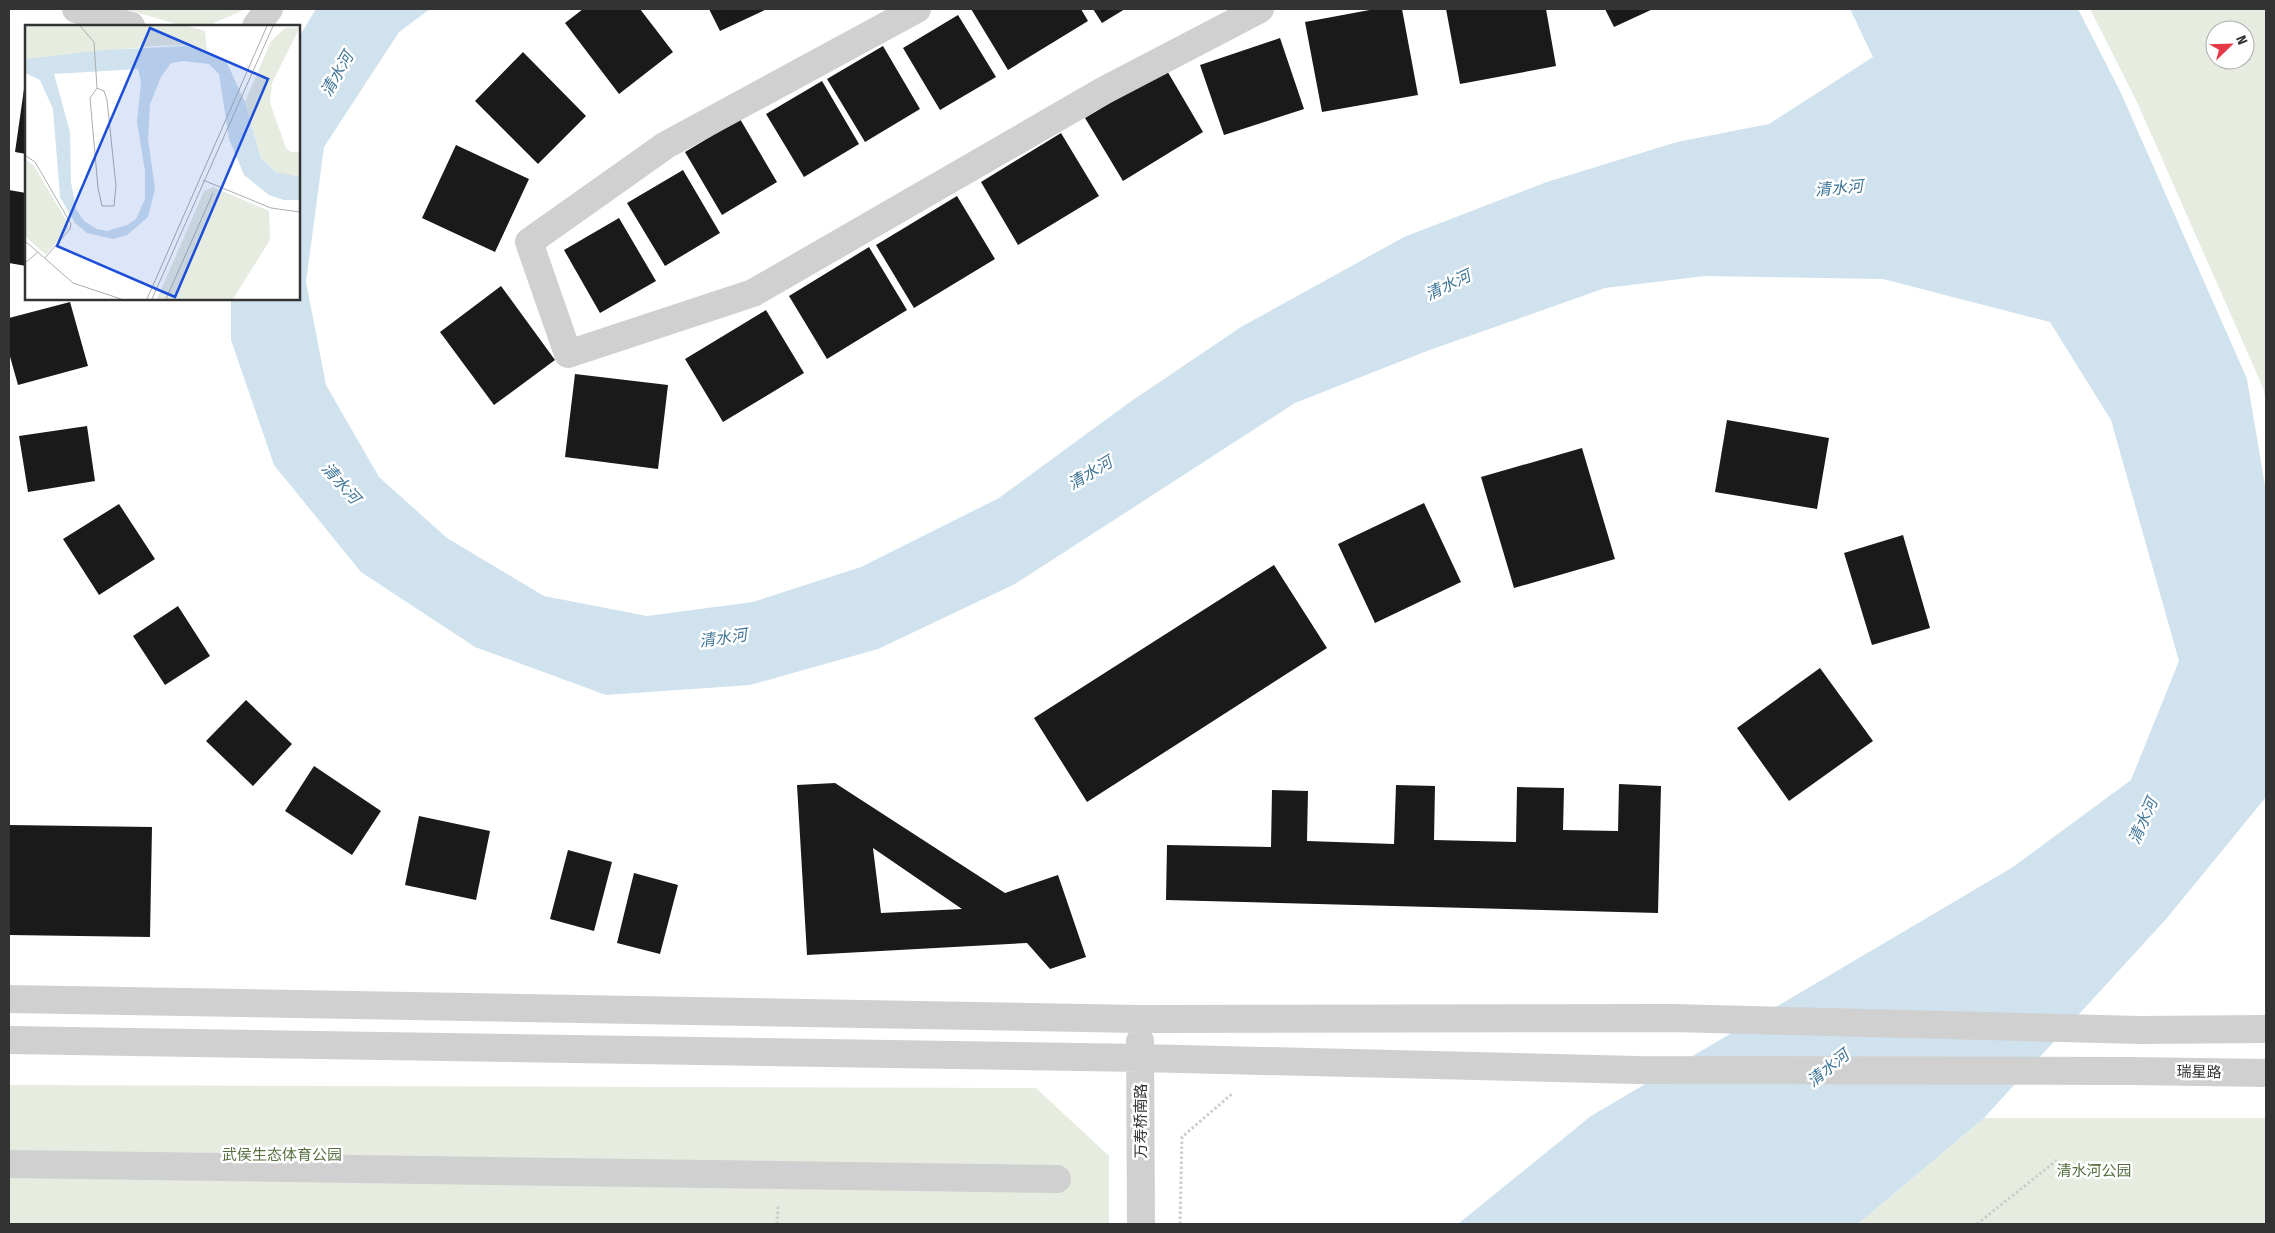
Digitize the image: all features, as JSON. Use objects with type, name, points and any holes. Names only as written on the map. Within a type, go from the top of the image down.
[{"type":"street","points":[[76,9],[127,25]]},
{"type":"street","points":[[257,25],[269,9]]},
{"type":"street","points":[[917,9],[666,145],[529,242],[568,354],[753,293],[1103,91],[1260,9]]},
{"type":"street","points":[[9,999],[1139,1018],[1672,1018],[2140,1030],[2266,1029]]},
{"type":"street","name":"万寿桥南路","points":[[1139,1018],[1141,1058],[1141,1224]]},
{"type":"street","name":"瑞星路","points":[[9,1040],[1141,1058],[1638,1070],[2266,1073]]},
{"type":"street","points":[[9,1164],[1058,1179]]},
{"type":"path","points":[[1180,1224],[1182,1137],[1236,1091]]},
{"type":"path","points":[[1976,1224],[2057,1160]]},
{"type":"green space","points":[[125,9],[246,9],[209,25],[180,25]]},
{"type":"green space","points":[[2090,9],[2266,9],[2266,407],[2264,390],[2137,102]]},
{"type":"green space","name":"武侯生态体育公园","points":[[9,1085],[1036,1088],[1109,1156],[1109,1224],[9,1224]]},
{"type":"green space","name":"清水河公园","points":[[1984,1118],[2266,1118],[2266,1224],[1858,1224]]},
{"type":"water","name":"清水河","points":[[316,9],[430,9],[399,32],[324,147],[306,282],[326,385],[379,477],[447,538],[544,596],[647,616],[753,602],[861,567],[999,498],[1130,402],[1241,327],[1404,237],[1547,182],[1677,142],[1769,124],[1873,57],[1850,9],[2078,9],[2121,93],[2247,379],[2266,492],[2266,797],[2167,918],[1984,1118],[1858,1224],[1458,1224],[1591,1116],[2013,867],[2131,780],[2179,661],[2111,420],[2050,322],[1883,279],[1705,276],[1605,288],[1427,351],[1295,403],[1015,584],[878,649],[750,685],[606,695],[475,647],[361,572],[274,465],[231,340],[231,300],[300,300],[300,35]]},
{"type":"building","points":[[583,9],[640,9],[673,52],[619,94],[565,23]]},
{"type":"building","points":[[709,9],[767,9],[720,31]]},
{"type":"building","points":[[971,9],[1081,9],[1088,21],[1008,70]]},
{"type":"building","points":[[1093,9],[1125,9],[1102,23]]},
{"type":"building","points":[[1375,9],[1402,9],[1418,95],[1322,112],[1305,22]]},
{"type":"building","points":[[1446,9],[1546,9],[1556,66],[1460,84]]},
{"type":"building","points":[[1605,9],[1653,9],[1614,27]]},
{"type":"building","points":[[958,15],[996,77],[940,110],[903,48]]},
{"type":"building","points":[[1280,38],[1304,109],[1224,135],[1200,65]]},
{"type":"building","points":[[883,46],[920,109],[865,142],[827,79]]},
{"type":"building","points":[[523,52],[586,116],[538,164],[475,101]]},
{"type":"building","points":[[1166,69],[1203,132],[1123,181],[1085,118]]},
{"type":"building","points":[[822,81],[859,144],[804,177],[766,114]]},
{"type":"building","points":[[24,89],[25,89],[25,154],[15,152]]},
{"type":"building","points":[[740,119],[777,182],[722,215],[685,152]]},
{"type":"building","points":[[1061,133],[1099,196],[1018,245],[981,182]]},
{"type":"building","points":[[456,145],[529,179],[495,252],[422,218]]},
{"type":"building","points":[[683,170],[720,233],[665,266],[627,203]]},
{"type":"building","points":[[9,190],[25,193],[25,266],[9,263]]},
{"type":"building","points":[[957,196],[995,259],[914,308],[876,245]]},
{"type":"building","points":[[619,218],[656,281],[600,313],[564,250]]},
{"type":"building","points":[[869,247],[907,310],[827,359],[789,296]]},
{"type":"building","points":[[501,286],[555,360],[494,405],[440,332]]},
{"type":"building","points":[[70,302],[88,366],[18,385],[9,353],[9,318]]},
{"type":"building","points":[[766,310],[804,373],[723,422],[685,359]]},
{"type":"building","points":[[575,374],[668,385],[658,469],[565,457]]},
{"type":"building","points":[[1727,420],[1829,438],[1817,509],[1715,492]]},
{"type":"building","points":[[87,426],[95,481],[28,492],[19,436]]},
{"type":"building","points":[[1582,448],[1615,559],[1514,588],[1481,477]]},
{"type":"building","points":[[1424,503],[1461,582],[1375,623],[1338,544]]},
{"type":"building","points":[[119,504],[155,559],[99,595],[63,539]]},
{"type":"building","points":[[1903,535],[1930,628],[1872,645],[1844,553]]},
{"type":"building","points":[[1274,565],[1327,648],[1087,802],[1034,718]]},
{"type":"building","points":[[178,606],[210,656],[165,685],[133,636]]},
{"type":"building","points":[[1820,668],[1873,741],[1789,801],[1737,728]]},
{"type":"building","points":[[246,700],[292,744],[253,786],[206,741]]},
{"type":"building","points":[[314,766],[381,811],[352,855],[285,811]]},
{"type":"building","points":[[835,783],[1005,893],[1058,875],[1086,957],[1050,969],[1027,943],[807,955],[797,785]],"holes":[[[873,848],[962,909],[881,913]]]},
{"type":"building","points":[[1619,784],[1661,786],[1658,913],[1166,900],[1167,845],[1271,847],[1272,790],[1308,791],[1307,841],[1394,844],[1396,785],[1435,786],[1434,840],[1516,842],[1517,787],[1564,788],[1563,830],[1618,831]]},
{"type":"building","points":[[419,816],[490,831],[476,900],[405,885]]},
{"type":"building","points":[[9,825],[152,827],[150,937],[9,935]]},
{"type":"building","points":[[568,850],[612,862],[594,931],[550,919]]},
{"type":"building","points":[[634,873],[678,885],[660,954],[617,943]]}]
